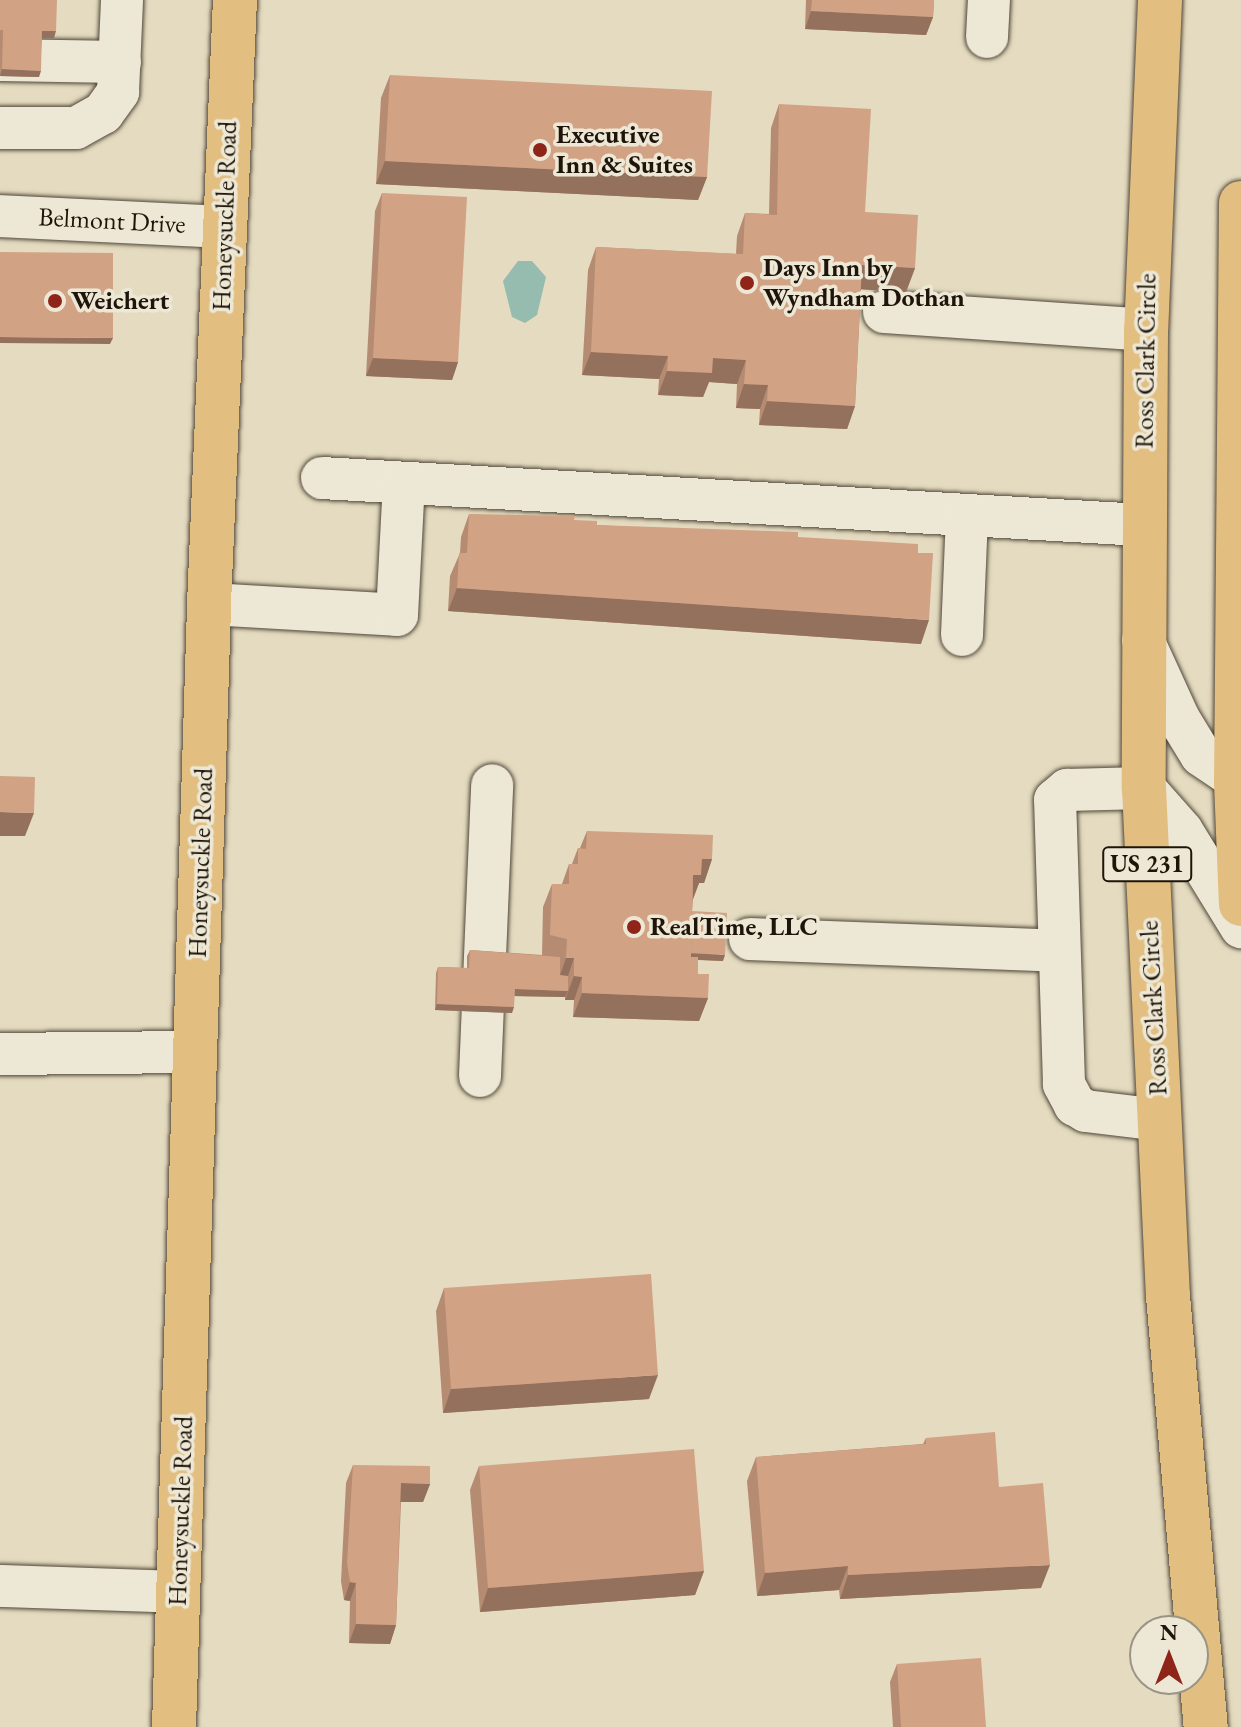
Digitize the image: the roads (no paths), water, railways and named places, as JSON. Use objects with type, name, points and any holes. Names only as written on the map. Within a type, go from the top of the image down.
[{"type":"main road","name":"Honeysuckle Road","points":[[174,1727],[209,604],[235,0]]},
{"type":"main road","name":"Ross Clark Circle","points":[[1160,0],[1146,330],[1144,788],[1168,1296],[1206,1727]]},
{"type":"main road","points":[[1241,203],[1238,782],[1241,904]]},
{"type":"street","points":[[0,128],[76,128],[103,113],[118,92],[122,0]]},
{"type":"street","points":[[0,60],[120,62]]},
{"type":"street","name":"Belmont Drive","points":[[0,216],[224,227]]},
{"type":"street","points":[[884,312],[1146,330]]},
{"type":"street","points":[[322,478],[1143,525]]},
{"type":"street","points":[[209,604],[397,615],[404,483]]},
{"type":"street","points":[[962,635],[967,515]]},
{"type":"street","points":[[1143,639],[1179,719],[1201,755],[1238,782]]},
{"type":"street","points":[[480,1076],[492,785]]},
{"type":"street","points":[[1160,1120],[1109,1116],[1075,1105],[1060,1066],[1055,800],[1067,790],[1144,788],[1182,831],[1241,927]]},
{"type":"street","points":[[750,939],[1057,951]]},
{"type":"street","points":[[0,1054],[194,1052]]},
{"type":"street","points":[[0,1586],[179,1592]]},
{"type":"water","points":[[518,261],[532,261],[546,277],[537,315],[525,323],[512,317],[503,281]]},
{"type":"place","name":"Executive Inn & Suites","points":[[540,150]]},
{"type":"place","name":"Days Inn by Wyndham Dothan","points":[[747,283]]},
{"type":"place","name":"Weichert","points":[[55,301]]},
{"type":"place","name":"RealTime, LLC","points":[[634,927]]}]
